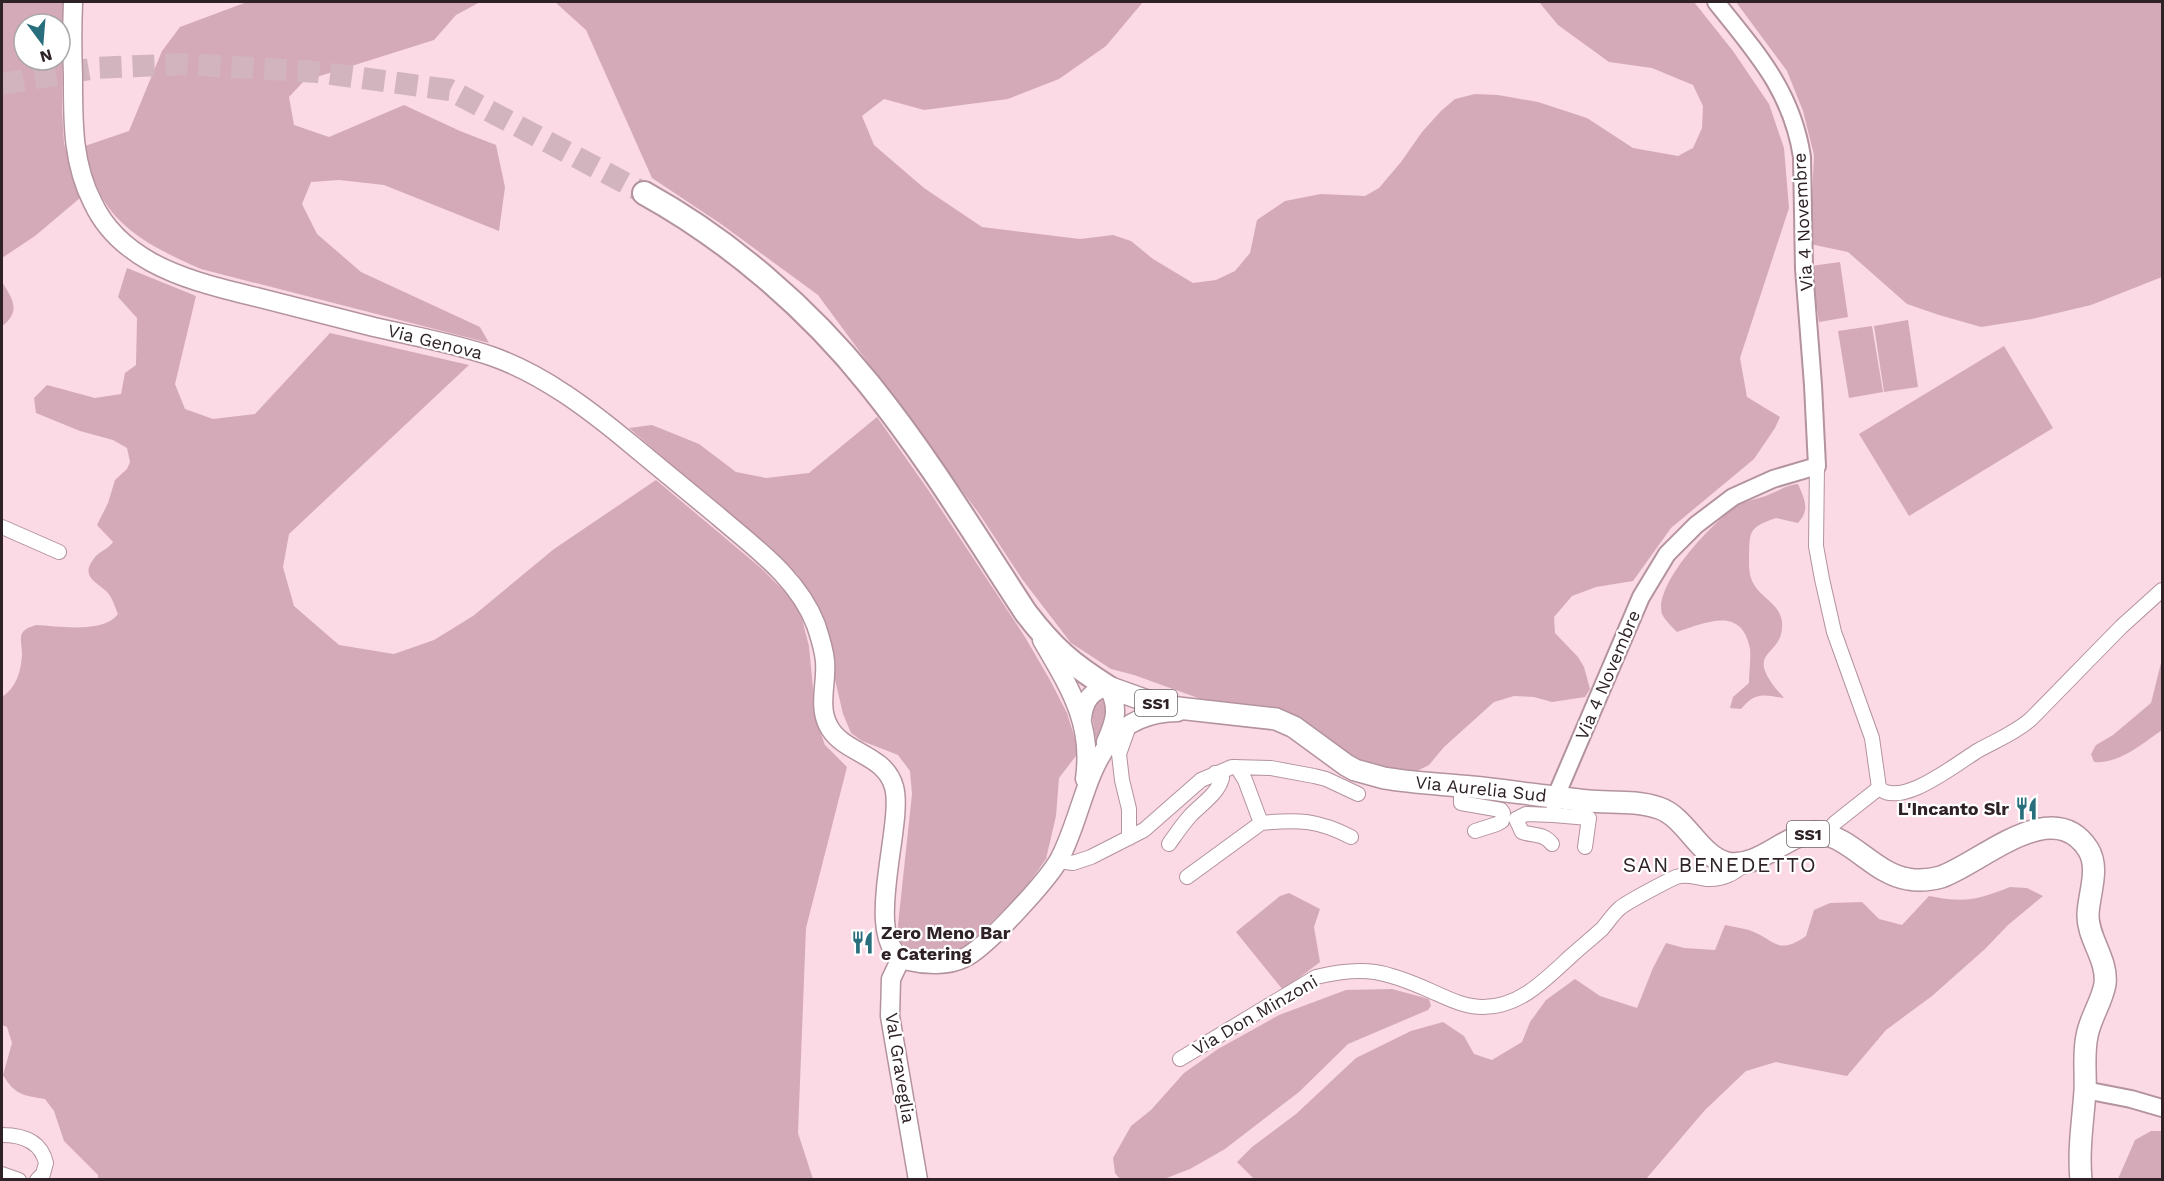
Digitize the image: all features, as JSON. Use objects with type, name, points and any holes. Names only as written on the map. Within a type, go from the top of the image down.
[{"type":"highway","points":[[644,193],[671,208],[723,245],[775,287],[829,338],[868,383],[908,435],[1026,613],[1068,660],[1108,687]]},
{"type":"main road","name":"Via Genova","points":[[73,2],[72,119],[77,154],[92,202],[106,225],[124,244],[147,260],[176,274],[203,283],[374,327],[448,343],[495,357],[541,380],[585,406],[750,543],[790,581],[804,599],[819,634],[826,663],[823,711],[825,722],[839,740],[879,763],[894,783],[896,810],[885,920],[887,940],[892,950],[900,958]]},
{"type":"main road","points":[[1026,613],[1071,689],[1082,718]]},
{"type":"main road","name":"SS1","points":[[1102,753],[1115,721],[1116,710],[1116,703],[1108,687]]},
{"type":"main road","name":"SS1","points":[[1083,794],[1086,755],[1082,718],[1084,704],[1095,691],[1108,687],[1150,702],[1205,712]]},
{"type":"main road","name":"Via Aurelia Sud","points":[[900,958],[940,964],[957,961],[976,951],[1048,878],[1069,839],[1083,794],[1102,753],[1130,723],[1149,714],[1163,712],[1205,712],[1276,719],[1294,727],[1340,762],[1368,775],[1399,781],[1461,786],[1555,805],[1586,801],[1642,804],[1660,808],[1672,814],[1718,859],[1727,863],[1744,864]]},
{"type":"main road","name":"SS1","points":[[1744,864],[1803,835],[1817,833],[1838,840],[1893,875],[1919,880],[1940,877],[2006,841],[2035,830],[2050,828],[2062,830],[2079,838],[2092,859],[2094,869],[2088,918],[2104,971],[2105,982],[2087,1033],[2085,1090],[2079,1140],[2080,1179]]},
{"type":"main road","name":"Val Graveglia","points":[[900,958],[891,979],[890,1016],[918,1179]]},
{"type":"street","name":"Via 4 Novembre","points":[[1716,2],[1761,59],[1782,92],[1799,139],[1802,157],[1804,269],[1814,385],[1817,466],[1816,537],[1822,579],[1834,632],[1872,738],[1879,788]]},
{"type":"street","name":"Via 4 Novembre","points":[[1555,805],[1641,597],[1667,554],[1696,525],[1733,497],[1773,479],[1817,466]]},
{"type":"street","points":[[2,527],[59,552]]},
{"type":"street","points":[[1824,834],[1879,788],[1884,792],[1894,793],[1923,785],[1978,751],[2015,732],[2031,719],[2121,627],[2163,590]]},
{"type":"street","points":[[1129,838],[1129,809],[1119,754],[1130,723]]},
{"type":"street","points":[[1058,861],[1073,862],[1091,857],[1144,830],[1201,780],[1232,766],[1271,768],[1314,776],[1358,794]]},
{"type":"street","points":[[1237,767],[1245,780],[1261,824]]},
{"type":"street","points":[[1169,844],[1180,828],[1221,783],[1222,778],[1215,773]]},
{"type":"street","points":[[1461,786],[1461,803],[1501,810],[1503,813],[1502,821],[1475,831]]},
{"type":"street","points":[[1552,844],[1548,838],[1541,835],[1522,832],[1516,819],[1555,805],[1589,818],[1585,847]]},
{"type":"street","points":[[1187,877],[1232,847],[1261,824],[1286,820],[1319,823],[1351,837]]},
{"type":"street","points":[[1697,876],[1711,853]]},
{"type":"street","name":"Via Don Minzoni","points":[[1180,1059],[1316,977],[1341,971],[1360,970],[1398,977],[1456,1002],[1482,1007],[1518,998],[1542,984],[1603,928],[1620,907],[1677,877],[1693,875],[1707,879],[1727,876],[1744,864]]},
{"type":"street","points":[[2085,1090],[2163,1108]]},
{"type":"street","points":[[2,1135],[23,1137],[39,1148],[46,1163],[43,1174],[37,1179]]},
{"type":"street","points":[[2,1174],[19,1179]]},
{"type":"shaded area","points":[[2,2],[63,2],[63,12],[12,12],[12,72],[62,72],[64,143],[80,198],[35,236],[2,258]]},
{"type":"shaded area","points":[[247,2],[480,2],[456,15],[434,40],[304,81],[289,97],[294,125],[329,137],[404,105],[496,145],[505,187],[499,231],[384,185],[339,180],[311,182],[302,204],[317,234],[361,272],[480,327],[489,343],[201,269],[153,246],[138,236],[113,213],[95,182],[85,146],[129,131],[162,51],[180,27]]},
{"type":"shaded area","points":[[555,2],[1143,2],[1106,46],[1059,79],[1008,99],[924,110],[884,99],[862,116],[874,145],[924,188],[982,227],[1080,239],[1113,235],[1131,241],[1153,259],[1193,283],[1216,280],[1235,271],[1250,253],[1257,220],[1285,201],[1321,194],[1365,196],[1379,188],[1422,132],[1455,99],[1475,94],[1498,95],[1538,102],[1587,118],[1633,148],[1678,156],[1693,148],[1702,128],[1703,106],[1693,85],[1652,68],[1609,62],[1558,25],[1539,2],[1694,2],[1733,51],[1769,104],[1784,148],[1789,208],[1740,358],[1747,397],[1780,417],[1754,459],[1671,528],[1633,581],[1596,587],[1572,596],[1554,617],[1555,633],[1578,657],[1584,667],[1590,689],[1585,697],[1552,702],[1534,697],[1514,696],[1494,702],[1444,747],[1429,765],[1411,774],[1365,766],[1233,707],[1198,698],[1111,669],[1071,643],[1022,579],[980,515],[818,295],[721,224],[652,178],[586,30]]},
{"type":"shaded area","points":[[1736,2],[2162,2],[2162,277],[2091,305],[2032,319],[1981,327],[1907,304],[1848,252],[1810,244],[1814,155],[1803,111],[1787,71]]},
{"type":"shaded area","points":[[1840,262],[1848,317],[1819,322],[1811,266]]},
{"type":"shaded area","points":[[127,268],[196,296],[175,384],[185,409],[213,419],[255,414],[330,333],[469,365],[289,534],[283,567],[294,606],[339,645],[394,654],[434,640],[473,616],[554,549],[656,480],[761,568],[793,600],[802,619],[809,646],[816,720],[825,745],[847,767],[806,928],[798,1133],[813,1179],[98,1179],[98,1175],[64,1141],[54,1111],[45,1099],[20,1093],[7,1082],[3,1075],[12,1043],[7,1027],[2,1025],[2,697],[11,689],[19,673],[22,655],[21,636],[29,627],[36,625],[92,627],[111,620],[118,614],[109,594],[91,578],[89,569],[95,557],[113,542],[97,525],[108,503],[115,480],[127,469],[130,462],[127,448],[113,440],[80,431],[36,413],[34,398],[47,385],[95,398],[121,394],[125,373],[136,365],[137,318],[118,297]]},
{"type":"shaded area","points":[[2,282],[12,299],[13,310],[12,315],[2,326]]},
{"type":"shaded area","points":[[1908,320],[1918,387],[1884,392],[1874,326]]},
{"type":"shaded area","points":[[1872,326],[1883,392],[1849,398],[1838,331]]},
{"type":"shaded area","points":[[2004,346],[2053,428],[1909,516],[1859,434]]},
{"type":"shaded area","points":[[877,417],[929,491],[1025,637],[1067,713],[1079,752],[1059,778],[1056,816],[1046,859],[1024,890],[970,943],[954,952],[924,953],[910,949],[899,942],[897,934],[912,794],[910,771],[898,755],[862,741],[851,733],[843,714],[824,619],[798,575],[629,428],[652,425],[699,444],[736,472],[766,478],[809,473]]},
{"type":"shaded area","points":[[1798,484],[1803,495],[1805,509],[1798,523],[1776,518],[1755,528],[1750,537],[1749,567],[1752,582],[1776,607],[1781,616],[1781,634],[1764,662],[1771,682],[1784,698],[1760,696],[1751,699],[1741,709],[1730,708],[1733,697],[1749,683],[1750,649],[1746,635],[1731,622],[1721,621],[1677,632],[1662,614],[1662,601],[1676,571],[1714,525],[1745,502]]},
{"type":"shaded area","points":[[2162,659],[2162,730],[2122,756],[2104,762],[2094,762],[2091,754],[2096,745],[2113,735],[2151,703]]},
{"type":"shaded area","points":[[1103,694],[1109,699],[1101,739],[1096,738],[1095,735],[1091,708]]},
{"type":"shaded area","points":[[2010,887],[2027,888],[2043,896],[2008,925],[1985,949],[1932,996],[1886,1030],[1847,1076],[1776,1062],[1746,1071],[1705,1110],[1646,1179],[1255,1180],[1237,1162],[1252,1147],[1296,1114],[1356,1058],[1411,1031],[1443,1022],[1464,1036],[1474,1054],[1492,1060],[1522,1042],[1530,1022],[1546,1000],[1575,979],[1600,996],[1637,1008],[1666,943],[1684,948],[1715,950],[1725,925],[1749,930],[1782,946],[1789,945],[1806,936],[1814,910],[1830,903],[1862,902],[1879,919],[1902,925],[1929,896],[1970,899]]},
{"type":"shaded area","points":[[1289,893],[1320,909],[1314,927],[1320,962],[1283,990],[1236,932],[1280,896]]},
{"type":"shaded area","points":[[1392,989],[1429,999],[1431,1006],[1428,1010],[1348,1044],[1299,1092],[1225,1149],[1190,1169],[1164,1179],[1120,1179],[1115,1173],[1113,1158],[1131,1126],[1151,1110],[1184,1073],[1218,1049],[1279,1015],[1346,990]]},
{"type":"shaded area","points":[[2151,1131],[2162,1131],[2162,1179],[2118,1179],[2135,1140]]},
{"type":"tunnel","points":[[2,84],[96,68],[185,64],[317,72],[450,90],[644,193]]},
{"type":"place","name":"L'Incanto Slr","points":[[2027,809]]},
{"type":"place","name":"Zero Meno Bar e Catering","points":[[863,943]]},
{"type":"district","name":"SAN BENEDETTO","points":[[1720,865]]}]
